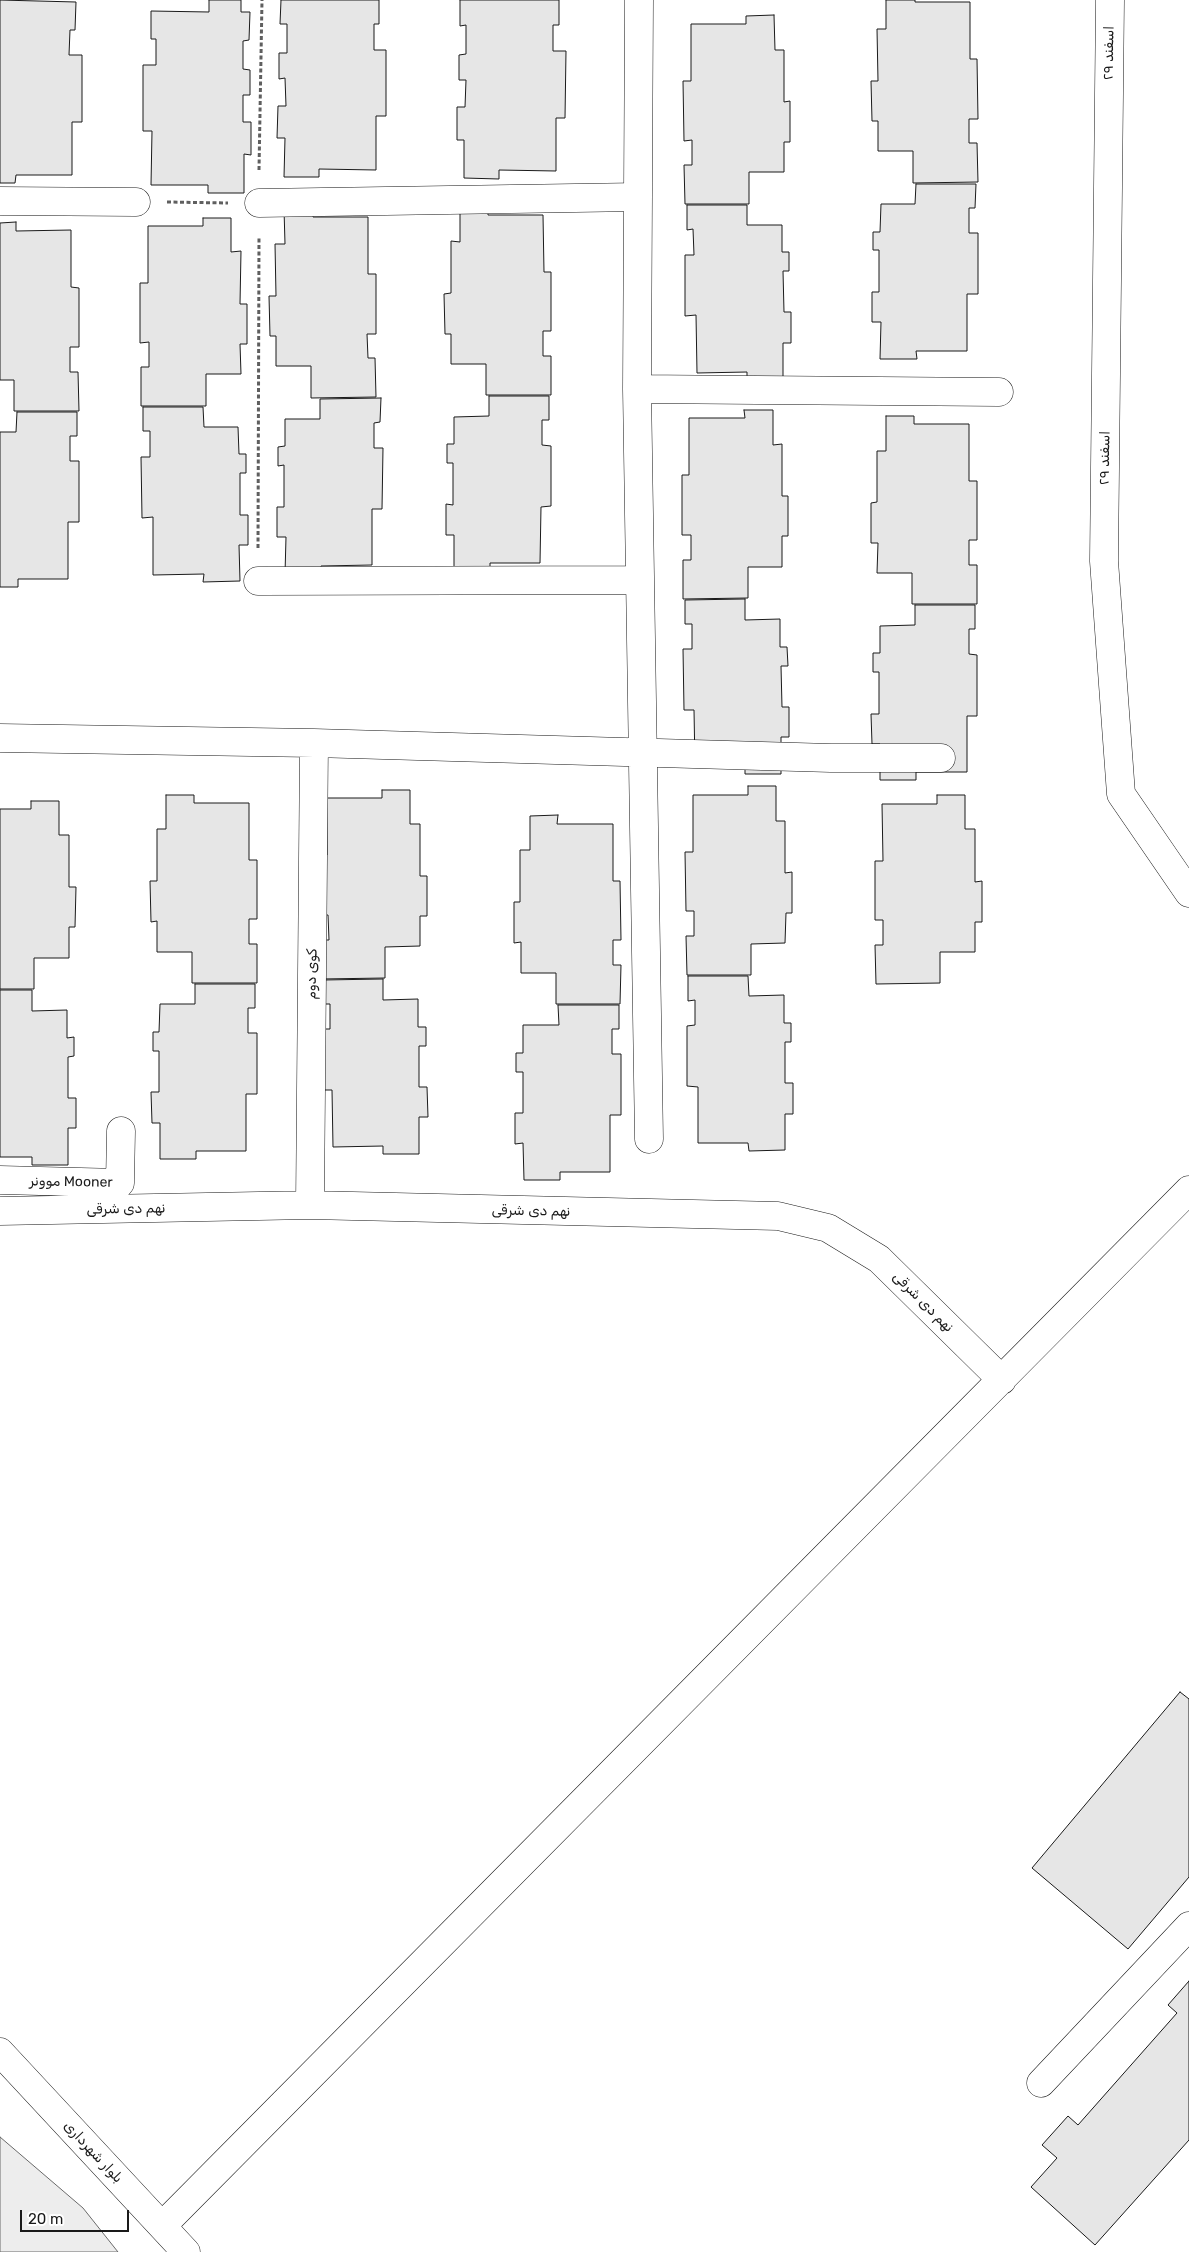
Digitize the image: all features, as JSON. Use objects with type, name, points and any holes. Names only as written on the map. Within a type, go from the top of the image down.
[{"type":"street","points":[[639,0],[636,388],[644,752],[648,1140]]},
{"type":"street","name":"۲۹ اسفند","points":[[1110,0],[1104,561],[1121,794],[1189,894]]},
{"type":"street","points":[[259,203],[638,197]]},
{"type":"street","points":[[0,201],[136,202]]},
{"type":"street","points":[[636,388],[999,392]]},
{"type":"street","points":[[258,581],[640,580]]},
{"type":"street","points":[[0,738],[314,743],[831,758],[941,758]]},
{"type":"street","name":"کوی دوم","points":[[310,1205],[314,743]]},
{"type":"street","name":"موونر Mooner","points":[[0,1180],[120,1182],[121,1131]]},
{"type":"street","points":[[162,2226],[1189,1190]]},
{"type":"street","name":"نهم دی شرقی","points":[[0,1211],[310,1205],[778,1216],[828,1228],[879,1260],[1002,1380]]},
{"type":"street","points":[[1041,2082],[1189,1926]]},
{"type":"street","name":"بلوار شهرداری","points":[[0,2052],[186,2252]]},
{"type":"path","points":[[258,581],[259,203],[262,0]]},
{"type":"path","points":[[136,202],[259,203]]},
{"type":"shaded area","points":[[0,2137],[83,2208],[118,2252],[0,2252]]},
{"type":"building","points":[[0,0],[76,2],[75,30],[70,30],[69,55],[82,55],[82,122],[72,122],[72,175],[16,175],[15,183],[0,183]]},
{"type":"building","points":[[209,0],[241,0],[241,12],[250,12],[249,40],[243,41],[243,69],[250,70],[250,95],[243,95],[243,122],[251,122],[251,155],[244,154],[244,193],[208,193],[208,185],[151,185],[152,131],[143,131],[143,65],[156,65],[156,39],[151,39],[151,11],[209,12]]},
{"type":"building","points":[[281,0],[379,0],[379,24],[374,24],[374,50],[386,50],[386,116],[376,116],[376,170],[319,169],[319,177],[284,177],[285,138],[277,138],[278,106],[286,106],[285,78],[279,79],[279,53],[287,53],[287,24],[280,24]]},
{"type":"building","points":[[460,0],[559,0],[559,25],[553,25],[553,51],[566,51],[565,118],[556,118],[556,171],[499,170],[499,179],[464,178],[464,140],[457,140],[457,107],[465,107],[466,80],[459,80],[459,55],[466,54],[466,25],[460,26]]},
{"type":"building","points":[[886,0],[970,2],[970,59],[977,59],[978,119],[969,119],[969,143],[977,143],[978,182],[913,183],[913,151],[878,151],[878,121],[872,121],[871,81],[878,81],[877,29],[886,29]]},
{"type":"building","points":[[774,15],[775,50],[784,50],[784,102],[790,101],[790,142],[784,142],[784,172],[749,172],[749,204],[685,204],[684,165],[692,165],[692,140],[684,141],[683,81],[691,81],[691,24],[746,24],[746,16]]},
{"type":"building","points":[[916,184],[976,184],[975,208],[969,208],[969,233],[978,233],[978,294],[967,294],[967,351],[916,351],[917,359],[880,359],[881,322],[872,322],[872,292],[879,292],[879,250],[873,250],[873,232],[880,232],[881,204],[915,204]]},
{"type":"building","points":[[687,205],[747,205],[747,225],[782,225],[782,252],[789,252],[789,271],[783,271],[784,312],[791,312],[791,343],[783,343],[783,379],[747,380],[747,372],[697,373],[696,315],[685,316],[685,255],[694,255],[693,229],[687,230]]},
{"type":"building","points":[[460,207],[488,207],[488,215],[543,215],[544,272],[551,272],[551,331],[543,331],[543,356],[551,356],[551,395],[486,395],[486,364],[451,364],[451,334],[445,334],[444,294],[451,293],[451,241],[460,242]]},
{"type":"building","points":[[284,209],[313,209],[313,217],[368,217],[368,274],[376,274],[376,334],[367,334],[368,358],[375,358],[376,397],[311,398],[311,366],[276,366],[276,336],[270,336],[269,296],[276,296],[275,244],[285,244]]},
{"type":"building","points":[[203,218],[231,218],[231,252],[241,251],[240,304],[247,304],[247,344],[240,344],[241,374],[206,374],[206,406],[141,406],[141,367],[149,367],[149,342],[140,343],[140,283],[148,283],[148,226],[203,226]]},
{"type":"building","points":[[16,222],[16,231],[71,230],[71,287],[79,288],[79,347],[70,347],[70,372],[78,372],[79,411],[14,411],[14,380],[0,380],[0,223]]},
{"type":"building","points":[[489,396],[549,396],[549,420],[542,420],[542,445],[551,446],[551,506],[541,507],[540,563],[490,563],[490,571],[454,571],[454,535],[446,535],[446,504],[453,505],[453,463],[447,463],[447,444],[454,444],[454,417],[489,416]]},
{"type":"building","points":[[381,398],[380,422],[374,423],[374,448],[383,448],[382,509],[372,509],[372,565],[321,566],[321,574],[285,574],[286,537],[277,537],[277,507],[284,507],[284,465],[278,466],[278,447],[285,446],[285,419],[320,419],[320,399]]},
{"type":"building","points":[[143,407],[203,407],[204,427],[238,427],[239,454],[246,454],[246,473],[240,473],[240,515],[248,515],[248,545],[239,545],[240,581],[203,582],[204,574],[153,575],[153,517],[142,518],[141,457],[150,457],[150,431],[143,431]]},
{"type":"building","points":[[744,410],[773,410],[773,445],[782,444],[782,496],[788,496],[788,536],[782,536],[782,567],[748,567],[748,598],[683,599],[683,560],[691,560],[691,535],[682,535],[682,475],[689,475],[689,418],[745,418]]},
{"type":"building","points":[[17,412],[77,412],[77,436],[70,436],[70,461],[79,461],[79,522],[68,522],[68,579],[18,579],[18,587],[0,587],[0,432],[16,432]]},
{"type":"building","points":[[886,416],[914,416],[914,424],[969,424],[969,481],[977,481],[977,540],[969,540],[969,565],[977,565],[977,604],[912,604],[912,573],[877,573],[878,543],[871,543],[871,503],[877,502],[877,451],[886,451]]},
{"type":"building","points":[[745,599],[745,620],[780,619],[780,647],[787,647],[788,666],[781,666],[782,707],[789,707],[789,737],[781,737],[781,774],[745,774],[745,766],[695,767],[694,710],[684,710],[683,649],[692,649],[692,624],[685,624],[685,600]]},
{"type":"building","points":[[915,605],[975,605],[975,629],[969,629],[969,654],[977,655],[977,716],[967,716],[967,772],[916,772],[916,780],[880,780],[880,744],[872,744],[871,714],[879,714],[879,672],[873,672],[873,653],[880,653],[880,626],[915,625]]},
{"type":"building","points":[[748,786],[776,786],[776,821],[785,821],[785,873],[792,872],[792,913],[786,913],[785,943],[751,944],[751,975],[687,975],[686,936],[694,936],[694,911],[686,911],[685,852],[693,852],[693,795],[748,795]]},
{"type":"building","points":[[382,790],[410,790],[410,824],[420,824],[420,876],[427,876],[427,916],[420,916],[420,946],[385,947],[385,978],[321,979],[321,940],[329,940],[328,915],[320,915],[320,855],[327,855],[327,798],[382,798]]},
{"type":"building","points":[[166,795],[194,795],[194,803],[249,803],[249,860],[257,860],[257,919],[249,919],[249,944],[257,944],[257,983],[192,983],[192,952],[157,952],[157,921],[151,922],[150,881],[157,881],[157,829],[166,829]]},
{"type":"building","points":[[937,795],[965,795],[965,829],[975,829],[975,882],[982,881],[982,922],[975,922],[975,952],[940,952],[940,983],[876,984],[875,945],[883,945],[883,920],[875,920],[875,861],[883,861],[882,804],[937,804]]},
{"type":"building","points":[[31,801],[59,801],[59,835],[69,835],[69,887],[76,887],[75,927],[69,927],[69,958],[34,958],[34,989],[0,989],[0,809],[31,809]]},
{"type":"building","points":[[558,815],[557,824],[613,824],[613,881],[620,881],[621,940],[613,940],[613,965],[621,965],[620,1004],[556,1004],[556,973],[521,973],[521,942],[514,943],[514,902],[520,902],[520,850],[530,850],[530,816]]},
{"type":"building","points":[[688,976],[748,976],[749,996],[784,995],[784,1023],[791,1023],[791,1042],[785,1042],[785,1083],[793,1083],[793,1114],[785,1114],[785,1150],[749,1151],[748,1143],[698,1143],[698,1087],[687,1086],[687,1026],[695,1025],[695,1000],[688,1001]]},
{"type":"building","points":[[383,979],[383,1000],[418,999],[418,1027],[426,1027],[426,1046],[419,1046],[419,1087],[427,1087],[428,1117],[419,1117],[419,1154],[383,1154],[383,1146],[333,1147],[332,1090],[321,1090],[321,1029],[330,1029],[330,1004],[323,1004],[323,980]]},
{"type":"building","points":[[195,984],[255,984],[255,1008],[248,1008],[248,1033],[257,1033],[257,1094],[246,1094],[246,1151],[196,1151],[196,1159],[160,1159],[160,1123],[152,1123],[151,1092],[159,1092],[159,1051],[153,1051],[153,1032],[159,1032],[160,1004],[195,1004]]},
{"type":"building","points":[[0,990],[32,990],[32,1011],[67,1010],[67,1038],[74,1037],[74,1056],[68,1057],[68,1098],[76,1098],[76,1128],[68,1128],[68,1165],[32,1165],[32,1157],[0,1157]]},
{"type":"building","points":[[558,1005],[619,1005],[619,1029],[612,1029],[612,1054],[621,1054],[621,1115],[610,1115],[610,1172],[560,1172],[560,1180],[524,1180],[523,1143],[515,1144],[515,1113],[523,1113],[523,1072],[516,1072],[516,1053],[523,1053],[523,1025],[559,1025]]},
{"type":"building","points":[[1180,1692],[1189,1699],[1189,1877],[1128,1949],[1032,1868]]},
{"type":"building","points":[[1189,1981],[1189,2140],[1095,2245],[1031,2187],[1057,2158],[1042,2145],[1068,2116],[1078,2125],[1177,2013],[1168,2005]]}]
